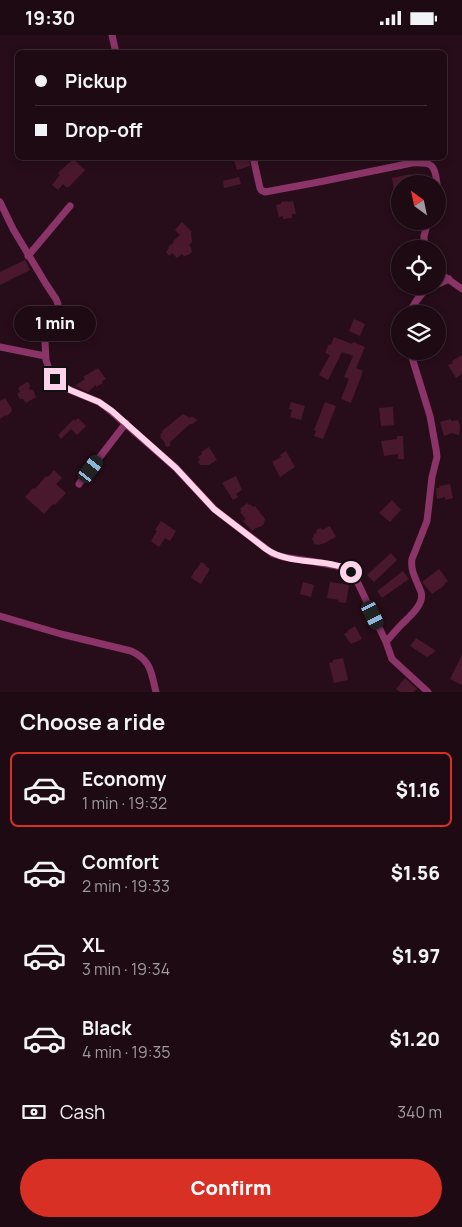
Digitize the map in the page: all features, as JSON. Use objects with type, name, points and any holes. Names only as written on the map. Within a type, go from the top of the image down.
[{"type":"street","points":[[112,35],[115,50]]},
{"type":"street","points":[[254,160],[261,190],[265,192],[422,162],[433,166],[436,175]]},
{"type":"street","points":[[0,202],[28,256],[58,304],[57,314],[45,342],[45,357],[49,369],[60,384],[99,402],[126,423],[176,468],[214,509],[273,554],[347,568],[356,579],[386,642],[392,659],[428,692]]},
{"type":"street","points":[[28,256],[70,206]]},
{"type":"street","points":[[446,277],[462,289]]},
{"type":"street","points":[[414,305],[422,295]]},
{"type":"street","points":[[0,347],[45,357]]},
{"type":"street","points":[[386,642],[411,616],[421,599],[411,564],[427,521],[436,457],[430,416],[413,360]]},
{"type":"street","points":[[79,485],[126,423]]},
{"type":"street","points":[[0,616],[61,634],[131,651],[141,656],[149,665],[156,692]]},
{"type":"building","points":[[72,160],[85,170],[69,187],[63,184],[58,190],[52,185],[60,175],[58,173]]},
{"type":"building","points":[[234,160],[249,160],[250,166],[237,170]]},
{"type":"building","points":[[239,177],[241,184],[224,188],[223,181]]},
{"type":"building","points":[[293,201],[296,214],[292,214],[292,218],[283,219],[283,216],[279,217],[276,205]]},
{"type":"building","points":[[182,222],[192,232],[192,242],[189,245],[192,252],[184,256],[182,254],[177,258],[172,253],[169,256],[166,252],[168,247],[180,235],[175,230]]},
{"type":"building","points":[[25,260],[30,270],[0,285],[0,272]]},
{"type":"building","points":[[354,319],[365,324],[360,336],[349,331]]},
{"type":"building","points":[[334,337],[365,347],[356,368],[363,371],[351,403],[341,399],[349,379],[344,377],[353,356],[342,352],[328,380],[319,375],[330,355],[325,353]]},
{"type":"building","points":[[462,355],[462,374],[456,378],[448,365]]},
{"type":"building","points":[[98,368],[106,379],[102,381],[103,383],[96,387],[96,385],[88,392],[75,386],[85,379],[83,377]]},
{"type":"building","points":[[27,382],[30,386],[29,389],[33,390],[36,397],[26,403],[17,394],[20,392],[18,388]]},
{"type":"building","points":[[5,398],[12,409],[7,416],[0,419],[0,401]]},
{"type":"building","points":[[291,402],[305,406],[301,420],[290,417],[292,410],[289,409]]},
{"type":"building","points":[[325,402],[336,406],[323,439],[314,436],[316,431],[314,430]]},
{"type":"building","points":[[393,407],[394,425],[381,426],[379,408]]},
{"type":"building","points":[[183,414],[198,420],[190,424],[170,442],[170,446],[166,447],[160,437],[162,431]]},
{"type":"building","points":[[78,418],[86,426],[77,435],[71,429],[61,439],[58,435],[74,419],[75,421]]},
{"type":"building","points":[[451,419],[451,421],[458,420],[460,426],[459,435],[452,433],[444,436],[440,422]]},
{"type":"building","points":[[397,436],[403,436],[404,459],[398,459],[398,454],[384,456],[381,441],[397,439]]},
{"type":"building","points":[[209,447],[217,460],[209,465],[200,465],[198,457],[202,454],[201,452]]},
{"type":"building","points":[[286,451],[295,467],[280,477],[272,462],[281,457],[280,455]]},
{"type":"building","points":[[54,470],[62,478],[56,484],[66,493],[44,514],[25,497]]},
{"type":"building","points":[[236,476],[242,490],[236,494],[238,497],[233,500],[222,483]]},
{"type":"building","points":[[450,484],[453,498],[437,499],[436,488]]},
{"type":"building","points":[[392,500],[401,510],[390,522],[379,513]]},
{"type":"building","points":[[247,503],[253,507],[255,506],[265,519],[262,526],[252,531],[243,521],[246,519],[240,512],[242,511],[240,509]]},
{"type":"building","points":[[161,521],[176,531],[170,541],[165,538],[159,547],[151,541]]},
{"type":"building","points":[[330,526],[336,537],[325,543],[315,545],[312,538],[317,532],[316,530],[321,528],[322,530]]},
{"type":"building","points":[[391,553],[397,560],[374,582],[367,575]]},
{"type":"building","points":[[201,562],[210,569],[201,584],[191,577]]},
{"type":"building","points":[[439,569],[448,581],[432,594],[422,582]]},
{"type":"building","points":[[403,571],[409,579],[382,598],[377,591]]},
{"type":"building","points":[[303,582],[314,585],[311,597],[300,594]]},
{"type":"building","points":[[330,582],[349,585],[346,603],[327,598]]},
{"type":"building","points":[[355,626],[362,639],[351,644],[344,634]]},
{"type":"building","points":[[416,638],[436,651],[427,657],[410,646]]},
{"type":"building","points":[[462,655],[462,685],[450,679]]},
{"type":"building","points":[[343,658],[348,680],[334,683],[329,663]]},
{"type":"building","points":[[405,678],[417,689],[414,692],[400,692],[396,689]]},
{"type":"route","points":[[55,379],[70,390],[99,402],[112,411],[176,468],[214,509],[273,554],[347,568],[351,572]]}]
